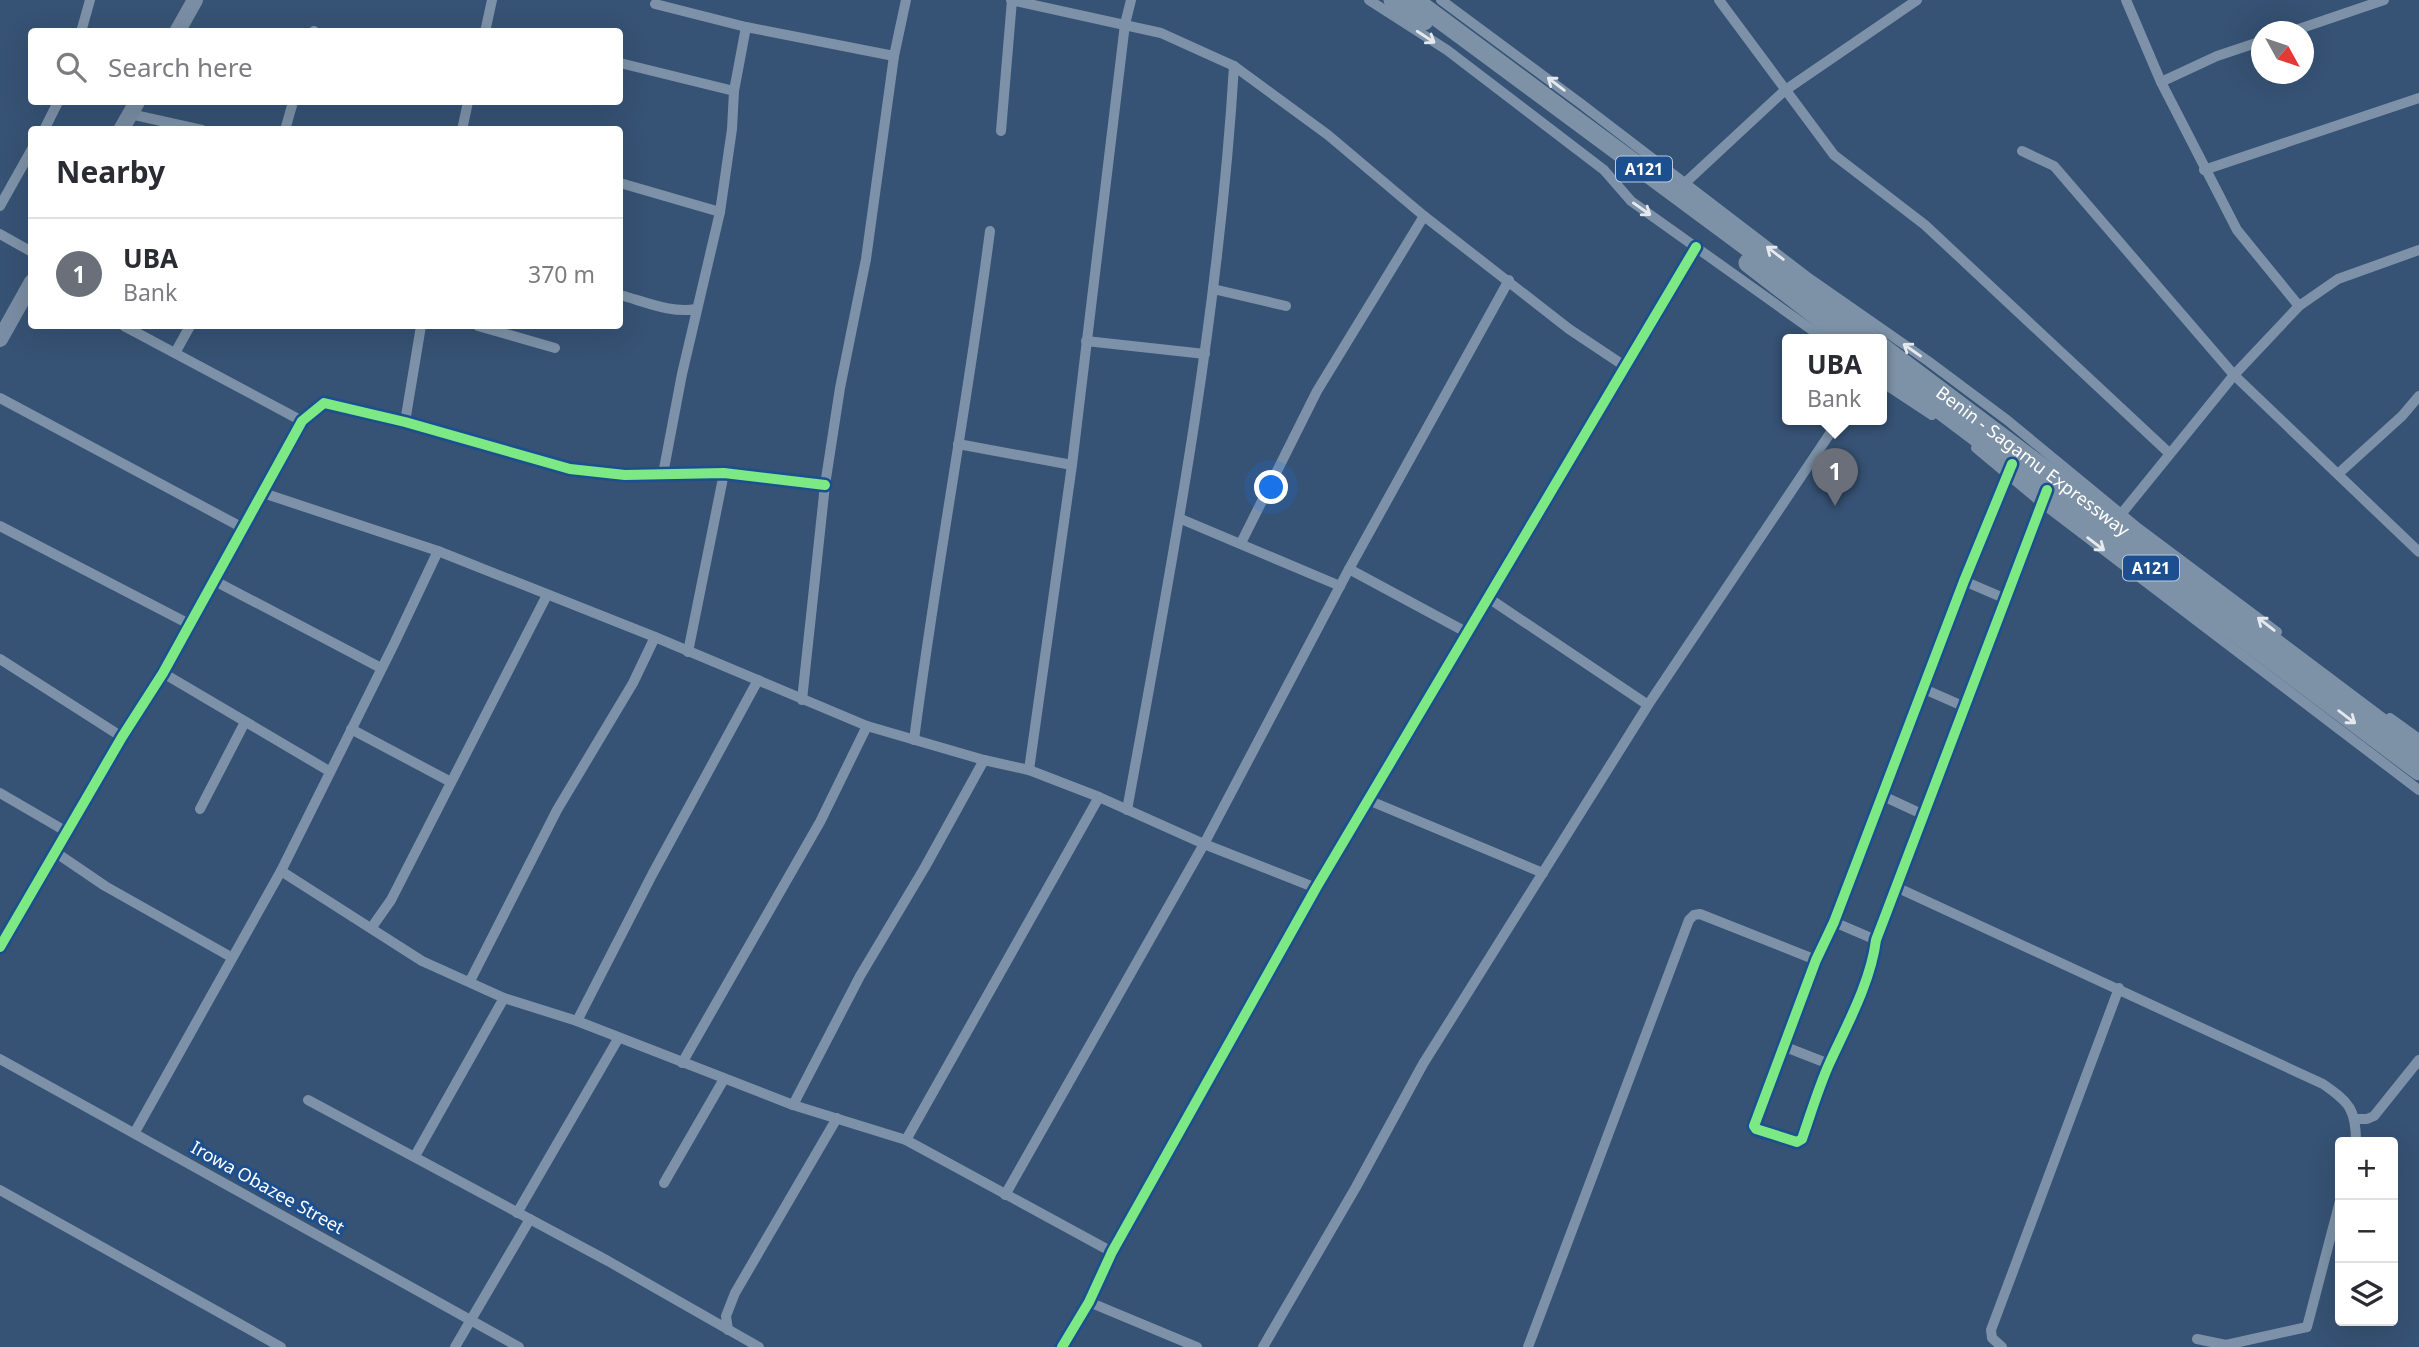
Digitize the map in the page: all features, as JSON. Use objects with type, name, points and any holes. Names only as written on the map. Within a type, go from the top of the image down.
[{"type":"highway","name":"A121","points":[[1393,0],[1518,90],[1841,334]]},
{"type":"highway","name":"A121","points":[[1414,0],[1576,109],[1865,334]]},
{"type":"highway","name":"Benin - Sagamu Expressway","points":[[1887,351],[2118,518],[2419,751]]},
{"type":"highway","name":"A121","points":[[1887,370],[2044,496],[2419,771]]},
{"type":"street","points":[[82,28],[90,0]]},
{"type":"street","points":[[179,28],[195,0]]},
{"type":"street","points":[[486,28],[492,0]]},
{"type":"street","points":[[802,700],[825,485],[840,388],[866,259],[894,56],[906,0]]},
{"type":"street","points":[[1001,131],[1011,0],[1161,33],[1234,66],[1318,128],[1424,216],[1570,329],[1626,367]]},
{"type":"street","points":[[1029,770],[1072,465],[1125,24],[1131,0]]},
{"type":"street","points":[[1369,0],[1447,50],[1604,170],[1631,201],[1818,334]]},
{"type":"street","points":[[1441,0],[1576,109],[1685,183],[1843,304],[1928,361],[2007,420],[2118,518],[2419,738]]},
{"type":"street","points":[[1719,0],[1834,155],[1925,225],[2169,453]]},
{"type":"street","points":[[2126,0],[2161,82],[2237,230],[2299,306]]},
{"type":"street","points":[[2314,24],[2385,0]]},
{"type":"street","points":[[1685,183],[1784,91],[1912,1]]},
{"type":"street","points":[[655,4],[746,27],[894,56]]},
{"type":"street","points":[[663,474],[696,309],[720,212],[733,129],[734,91],[746,27]]},
{"type":"street","points":[[2161,82],[2217,56],[2251,45]]},
{"type":"street","points":[[623,64],[734,91]]},
{"type":"street","points":[[1128,810],[1181,519],[1205,354],[1234,66]]},
{"type":"street","points":[[2204,170],[2419,99]]},
{"type":"street","points":[[46,126],[56,105]]},
{"type":"street","points":[[286,126],[292,105]]},
{"type":"street","points":[[462,126],[467,105]]},
{"type":"street","points":[[123,126],[134,108],[190,126]]},
{"type":"street","points":[[2022,150],[2054,166],[2234,375],[2419,552]]},
{"type":"street","points":[[0,206],[28,156]]},
{"type":"street","points":[[623,184],[720,212]]},
{"type":"street","points":[[1241,543],[1317,391],[1424,216]]},
{"type":"street","points":[[914,740],[976,342],[990,231]]},
{"type":"street","points":[[0,234],[28,250]]},
{"type":"street","points":[[1062,1347],[1089,1302],[1111,1252],[1316,888],[1696,247]]},
{"type":"street","points":[[2118,518],[2234,375],[2299,306],[2338,279],[2419,250]]},
{"type":"street","points":[[1005,1195],[1204,844],[1349,569],[1509,280]]},
{"type":"street","points":[[0,339],[28,289]]},
{"type":"street","points":[[1213,289],[1286,306]]},
{"type":"street","points":[[623,296],[674,309],[696,309]]},
{"type":"street","points":[[130,329],[302,421]]},
{"type":"street","points":[[175,353],[188,329]]},
{"type":"street","points":[[405,422],[420,329]]},
{"type":"street","points":[[488,329],[555,348]]},
{"type":"street","points":[[1086,341],[1205,354]]},
{"type":"street","points":[[1887,385],[2010,469],[1964,581],[1834,922],[1816,960],[1754,1126],[1756,1129],[1797,1142],[1801,1139],[1829,1064],[1843,1038],[1874,955],[1876,940],[2044,496],[2419,790]]},
{"type":"street","points":[[2339,474],[2402,416],[2419,396]]},
{"type":"street","points":[[0,398],[243,528]]},
{"type":"street","points":[[0,947],[3,932],[55,852],[163,673],[302,421],[324,403],[405,422],[570,469],[625,475],[724,473],[825,485]]},
{"type":"street","points":[[1262,1347],[1356,1187],[1423,1064],[1648,705],[1836,425]]},
{"type":"street","points":[[958,444],[1072,465]]},
{"type":"street","points":[[688,652],[724,473]]},
{"type":"street","points":[[262,493],[438,551],[655,637],[867,726],[984,761],[1029,770],[1316,888]]},
{"type":"street","points":[[1181,519],[1340,586]]},
{"type":"street","points":[[0,526],[190,624]]},
{"type":"street","points":[[135,1132],[281,870],[438,551]]},
{"type":"street","points":[[1349,569],[1466,632]]},
{"type":"street","points":[[213,580],[381,668]]},
{"type":"street","points":[[1964,581],[2006,599]]},
{"type":"street","points":[[372,927],[391,900],[449,781],[547,595]]},
{"type":"street","points":[[1487,597],[1648,705]]},
{"type":"street","points":[[470,981],[557,810],[633,683],[655,637]]},
{"type":"street","points":[[0,659],[122,737]]},
{"type":"street","points":[[163,673],[329,771]]},
{"type":"street","points":[[577,1021],[653,873],[758,680]]},
{"type":"street","points":[[1924,689],[1965,707]]},
{"type":"street","points":[[200,808],[245,722]]},
{"type":"street","points":[[682,1063],[820,821],[867,726]]},
{"type":"street","points":[[351,729],[449,781]]},
{"type":"street","points":[[793,1105],[860,976],[984,761]]},
{"type":"street","points":[[0,793],[67,832]]},
{"type":"street","points":[[1883,796],[1924,815]]},
{"type":"street","points":[[906,1140],[1099,797]]},
{"type":"street","points":[[1368,800],[1543,873]]},
{"type":"street","points":[[55,852],[105,886],[231,957]]},
{"type":"street","points":[[281,870],[422,961],[504,998],[577,1021],[793,1105],[906,1140],[1111,1252]]},
{"type":"street","points":[[1896,887],[2323,1084],[2343,1098],[2351,1108],[2356,1119],[2356,1137]]},
{"type":"street","points":[[1528,1347],[1689,920],[1700,914],[1816,960]]},
{"type":"street","points":[[1834,922],[1876,940]]},
{"type":"street","points":[[2002,1347],[1992,1338],[1991,1330],[2119,988]]},
{"type":"street","points":[[415,1156],[504,998]]},
{"type":"street","points":[[517,1213],[618,1039]]},
{"type":"street","points":[[1783,1046],[1829,1064]]},
{"type":"street","name":"Irowa Obazee Street","points":[[0,1059],[519,1347]]},
{"type":"street","points":[[2356,1119],[2374,1116],[2419,1059]]},
{"type":"street","points":[[664,1183],[724,1079]]},
{"type":"street","points":[[308,1100],[725,1324],[759,1347]]},
{"type":"street","points":[[725,1324],[735,1293],[755,1256],[837,1118]]},
{"type":"street","points":[[0,1190],[281,1347]]},
{"type":"street","points":[[455,1347],[530,1219]]},
{"type":"street","points":[[2197,1339],[2227,1345],[2307,1327],[2335,1220]]},
{"type":"street","points":[[1089,1302],[1197,1347]]},
{"type":"cycle path","points":[[1062,1347],[1089,1302],[1112,1252],[1316,888],[1696,247]]},
{"type":"cycle path","points":[[0,947],[122,737],[163,673],[302,421],[324,403],[405,422],[570,469],[625,475],[724,473],[825,485]]},
{"type":"cycle path","points":[[2012,464],[1964,581],[1834,922],[1816,960],[1754,1126],[1756,1129],[1797,1142],[1802,1139],[1826,1071],[1864,987],[1876,940],[2047,490]]},
{"type":"place","name":"UBA","points":[[1835,506]]}]
